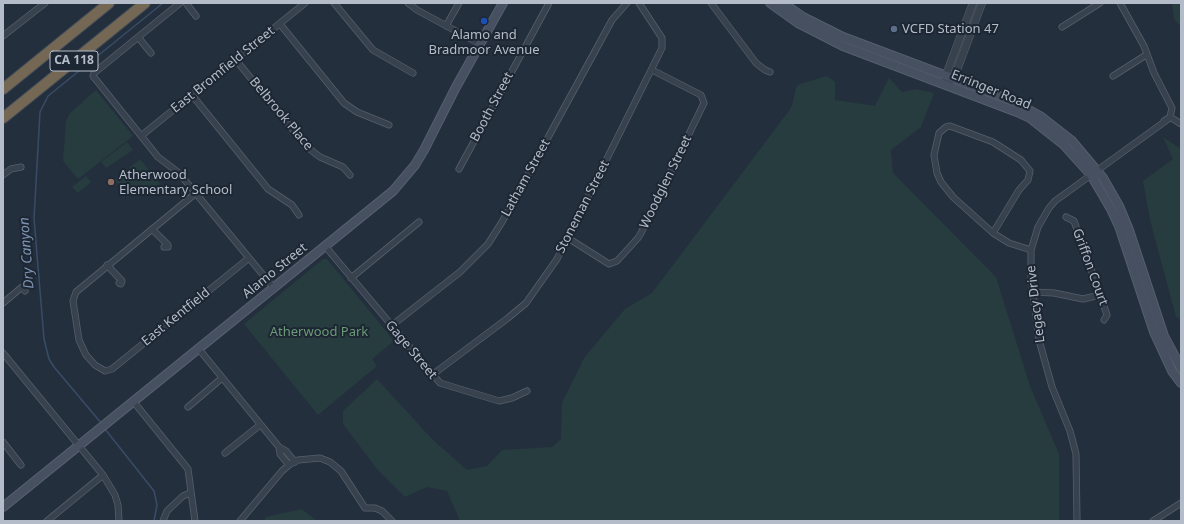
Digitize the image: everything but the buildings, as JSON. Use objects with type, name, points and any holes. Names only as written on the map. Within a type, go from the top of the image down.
[{"type":"highway","name":"CA 118","points":[[3,89],[109,3]]},
{"type":"highway","name":"CA 118","points":[[3,118],[145,3]]},
{"type":"main road","name":"Alamo Street","points":[[3,507],[393,191],[415,165],[502,3]]},
{"type":"main road","name":"Erringer Road","points":[[770,3],[798,23],[825,38],[998,104],[1030,118],[1063,144],[1094,172],[1112,192],[1123,215],[1164,336],[1181,368]]},
{"type":"main road","name":"Erringer Road","points":[[783,3],[803,17],[843,37],[1013,101],[1040,116],[1072,141],[1094,172],[1119,226],[1154,332],[1172,371],[1181,383]]},
{"type":"street","points":[[3,36],[45,3]]},
{"type":"street","points":[[180,3],[94,73],[94,78],[158,156],[179,173],[273,287]]},
{"type":"street","points":[[186,3],[196,16]]},
{"type":"street","name":"East Bromfield Street","points":[[141,136],[305,3]]},
{"type":"street","points":[[334,3],[373,50],[413,73]]},
{"type":"street","points":[[408,3],[480,44]]},
{"type":"street","points":[[446,26],[459,3]]},
{"type":"street","name":"Booth Street","points":[[459,170],[549,3]]},
{"type":"street","name":"Latham Street","points":[[391,326],[474,260],[492,239],[612,20],[627,3]]},
{"type":"street","name":"Stoneman Street","points":[[432,375],[526,303],[549,272],[568,238],[662,48],[663,41],[639,3]]},
{"type":"street","points":[[712,3],[756,63],[770,72]]},
{"type":"street","points":[[946,84],[946,75],[973,3]]},
{"type":"street","points":[[946,84],[954,78],[982,3]]},
{"type":"street","points":[[1062,27],[1100,3]]},
{"type":"street","points":[[1120,3],[1144,46],[1146,55],[1172,108],[1169,118],[1181,124]]},
{"type":"street","points":[[280,24],[344,103],[357,112],[389,125]]},
{"type":"street","points":[[138,37],[151,53]]},
{"type":"street","points":[[1113,76],[1146,55]]},
{"type":"street","name":"Belbrook Place","points":[[236,60],[307,148],[320,157],[343,167],[350,175]]},
{"type":"street","name":"Woodglen Street","points":[[568,238],[609,264],[617,260],[641,233],[704,103],[701,95],[652,70]]},
{"type":"street","points":[[192,95],[268,189],[292,205],[299,215]]},
{"type":"street","name":"Legacy Drive","points":[[1077,521],[1076,454],[1074,442],[1045,364],[1039,340],[1033,292],[1031,250],[1038,227],[1049,208],[1059,198],[1169,118]]},
{"type":"street","points":[[993,233],[1019,190],[1028,180],[1030,171],[1021,160],[993,142],[950,126],[946,127],[939,133],[935,150],[935,164],[939,178],[946,190],[993,233],[1010,243],[1031,250]]},
{"type":"street","points":[[3,175],[11,169],[21,166]]},
{"type":"street","points":[[119,283],[121,284],[122,281],[118,279],[107,265],[196,193]]},
{"type":"street","name":"Griffon Court","points":[[1066,217],[1074,221],[1107,315],[1104,320]]},
{"type":"street","points":[[351,278],[419,222]]},
{"type":"street","points":[[152,229],[168,246],[164,247]]},
{"type":"street","name":"Gage Street","points":[[325,246],[432,375],[444,386],[492,400],[505,400],[527,391]]},
{"type":"street","name":"East Kentfield","points":[[107,265],[78,289],[74,295],[76,328],[79,340],[86,355],[101,370],[112,369],[249,258]]},
{"type":"street","points":[[3,303],[22,287],[25,291]]},
{"type":"street","points":[[1033,292],[1054,293],[1083,299],[1100,295]]},
{"type":"street","points":[[198,348],[260,425],[279,447],[286,450],[294,462]]},
{"type":"street","points":[[3,353],[102,475],[115,495],[118,505],[119,521]]},
{"type":"street","points":[[188,407],[222,378]]},
{"type":"street","points":[[133,401],[188,469],[190,493],[195,521]]},
{"type":"street","points":[[225,453],[260,425]]},
{"type":"street","points":[[3,442],[21,465]]},
{"type":"street","points":[[279,447],[280,454],[289,465]]},
{"type":"street","points":[[240,521],[282,471],[289,465],[303,459],[320,458],[330,462],[341,472],[365,508],[375,508],[382,511],[392,521]]},
{"type":"street","points":[[47,521],[102,475]]},
{"type":"street","points":[[163,521],[167,511],[183,496],[190,493]]},
{"type":"street","points":[[1153,521],[1181,503]]},
{"type":"green space","points":[[1172,3],[1181,3],[1181,27],[1174,19]]},
{"type":"green space","points":[[827,76],[835,82],[835,100],[875,106],[889,78],[902,92],[916,89],[934,93],[921,127],[891,150],[893,173],[996,277],[1030,386],[1059,454],[1059,521],[460,521],[447,491],[427,487],[405,497],[377,469],[343,424],[343,411],[377,379],[432,439],[467,470],[487,466],[502,450],[552,447],[561,439],[562,403],[584,358],[625,309],[652,293],[791,108],[797,85]]},
{"type":"green space","points":[[96,90],[133,136],[78,179],[63,161],[66,121],[70,113]]},
{"type":"green space","points":[[1163,137],[1181,149],[1181,319],[1176,317],[1150,220],[1143,181],[1173,159]]},
{"type":"green space","points":[[127,142],[133,150],[106,168],[101,162]]},
{"type":"green space","points":[[140,159],[160,184],[146,195],[140,187],[128,197],[114,180]]},
{"type":"green space","points":[[86,176],[91,182],[78,193],[72,187]]},
{"type":"green space","name":"Atherwood Park","points":[[323,259],[327,259],[394,341],[372,359],[377,366],[318,415],[244,324]]},
{"type":"green space","points":[[302,509],[317,521],[265,521],[265,517]]},
{"type":"waterway","name":"Dry Canyon","points":[[102,424],[54,367],[49,359],[44,339],[34,218],[40,112],[48,96],[163,3]]},
{"type":"waterway","name":"Dry Canyon","points":[[105,429],[154,491],[157,505],[154,521]]},
{"type":"place","name":"Alamo and Bradmoor Avenue","points":[[484,21]]},
{"type":"place","name":"VCFD Station 47","points":[[894,29]]},
{"type":"place","name":"Atherwood Elementary School","points":[[111,182]]}]
